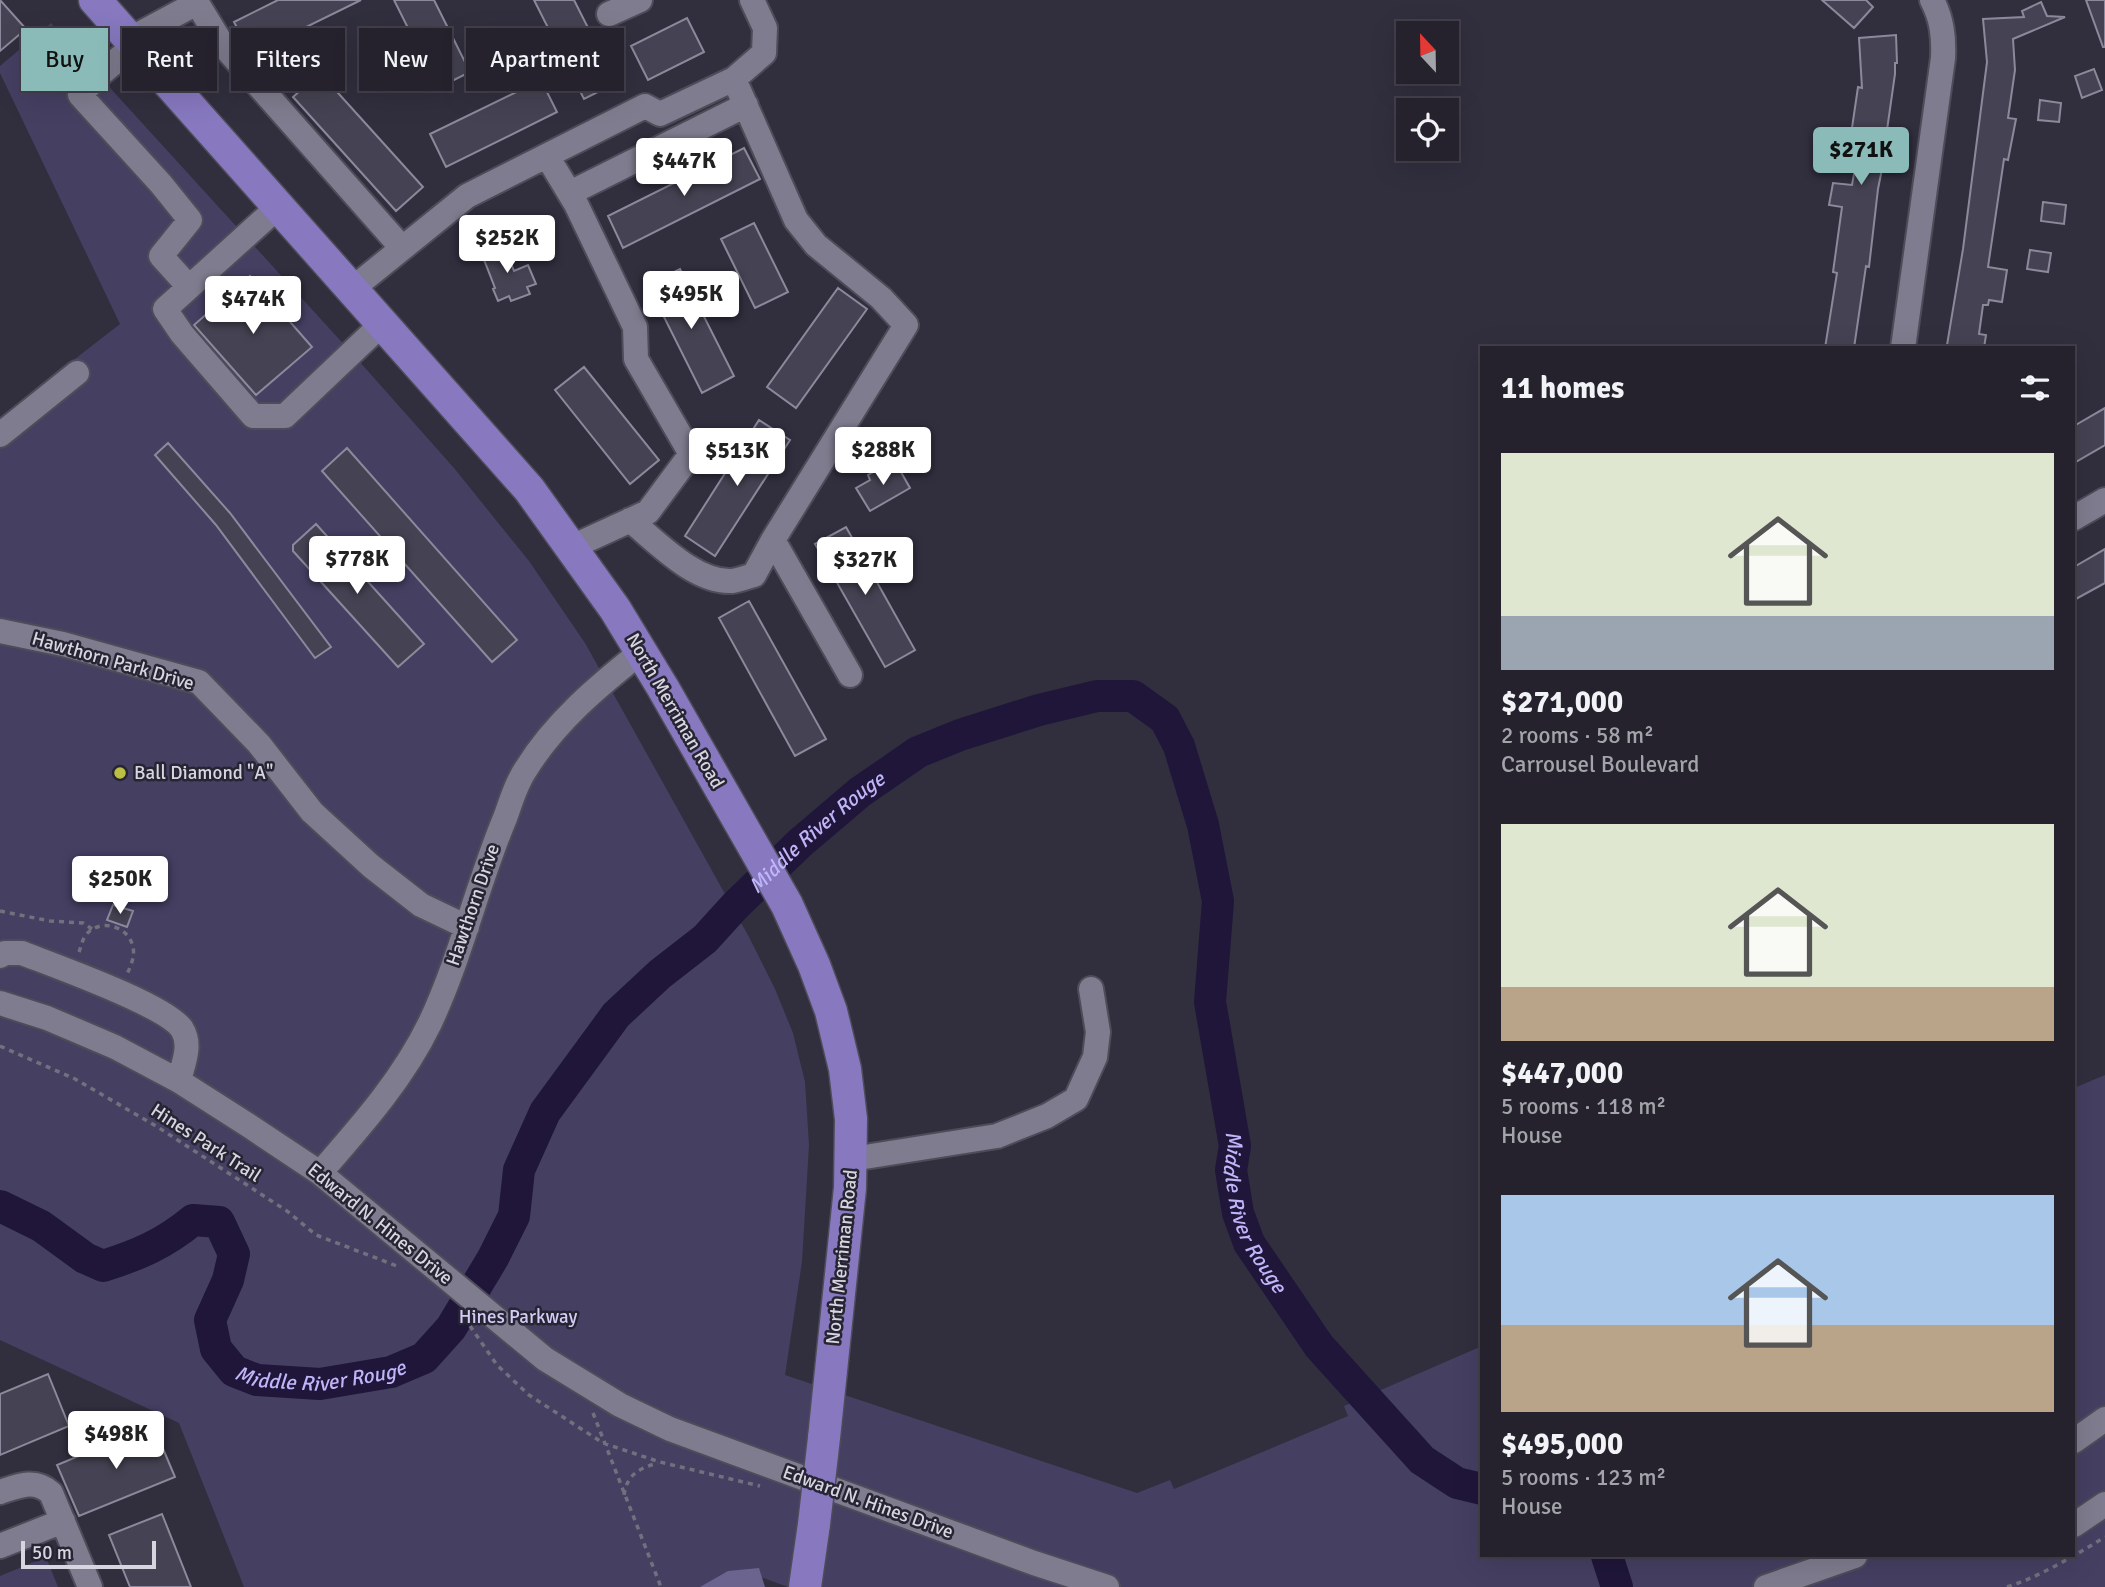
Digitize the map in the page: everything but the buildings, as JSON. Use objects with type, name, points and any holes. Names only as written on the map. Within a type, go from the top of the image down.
[{"type":"main road","name":"North Merriman Road","points":[[100,2],[122,29]]},
{"type":"main road","name":"North Merriman Road","points":[[177,91],[529,489],[572,547],[641,652],[739,821],[787,905],[814,965],[839,1040],[845,1069],[852,1158],[824,1438],[805,1587]]},
{"type":"street","points":[[609,14],[640,0]]},
{"type":"street","points":[[352,289],[467,196],[645,106],[660,114],[734,79],[764,53],[765,28],[752,0]]},
{"type":"street","points":[[156,28],[200,1],[222,44],[402,247]]},
{"type":"street","points":[[1903,346],[1944,58],[1944,39],[1937,1]]},
{"type":"street","points":[[122,53],[80,95],[190,220],[161,256],[189,287]]},
{"type":"street","points":[[629,520],[690,568],[707,577],[732,581],[754,575],[906,325],[881,298],[838,266],[816,245],[796,220],[734,79]]},
{"type":"street","points":[[570,193],[746,105]]},
{"type":"street","points":[[547,156],[570,193],[635,327],[635,359],[691,454],[648,512],[572,547]]},
{"type":"street","points":[[279,206],[165,309],[182,334],[253,416],[285,416],[383,323]]},
{"type":"street","points":[[0,435],[77,373]]},
{"type":"street","points":[[2075,517],[2105,500]]},
{"type":"street","points":[[773,540],[850,675]]},
{"type":"street","name":"Hawthorn Park Drive","points":[[0,631],[63,644],[199,682],[259,744],[312,812],[371,866],[421,905],[467,927]]},
{"type":"street","name":"Hawthorn Drive","points":[[320,1173],[393,1086],[429,1023],[467,927],[494,844],[524,771],[574,709],[641,652]]},
{"type":"street","points":[[0,956],[5,953],[22,953],[159,1010],[182,1029],[188,1046],[179,1081]]},
{"type":"street","points":[[852,1158],[997,1136],[1046,1116],[1076,1099],[1095,1057],[1098,1032],[1091,989]]},
{"type":"street","name":"Edward N. Hines Drive","points":[[0,1003],[47,1018],[103,1042],[179,1081],[320,1173],[406,1258],[475,1301],[545,1359],[584,1385],[670,1429],[1107,1587]]},
{"type":"street","points":[[2075,1440],[2105,1419]]},
{"type":"street","points":[[0,1492],[30,1484],[40,1485],[51,1493],[90,1587]]},
{"type":"street","points":[[2075,1524],[2105,1504]]},
{"type":"street","points":[[0,1546],[62,1521]]},
{"type":"street","points":[[1766,1587],[1852,1557]]},
{"type":"path","points":[[0,911],[50,921],[83,923],[92,929]]},
{"type":"path","points":[[76,958],[85,937],[92,929],[103,926],[117,927],[128,933],[134,948],[127,976]]},
{"type":"path","name":"Hines Park Trail","points":[[0,1046],[75,1079],[156,1126],[287,1211],[316,1235],[406,1258]]},
{"type":"path","points":[[584,1385],[603,1443],[662,1587]]},
{"type":"path","points":[[624,1495],[625,1484],[632,1474],[660,1462]]},
{"type":"path","points":[[2075,1556],[2105,1537]]},
{"type":"path","points":[[2007,1587],[2072,1557]]},
{"type":"green space","name":"Hines Parkway","points":[[21,48],[21,91],[108,91],[108,86],[454,468],[529,561],[585,643],[749,937],[793,1033],[805,1082],[809,1145],[802,1262],[785,1375],[1137,1493],[1170,1480],[1174,1489],[1348,1416],[1344,1406],[1480,1347],[1480,1557],[2075,1557],[2075,1088],[2105,1075],[2105,1587],[788,1587],[755,1575],[752,1587],[244,1587],[179,1423],[0,1340],[0,417],[120,324],[0,73],[0,66]]},
{"type":"green space","points":[[46,1557],[58,1587],[0,1587],[0,1576]]},
{"type":"shaded area","points":[[759,1568],[765,1587],[700,1587],[728,1571]]},
{"type":"waterway","name":"Middle River Rouge","points":[[0,1206],[41,1226],[85,1258],[103,1266],[150,1248],[193,1220],[219,1222],[234,1254],[228,1280],[210,1320],[216,1349],[234,1371],[257,1380],[320,1384],[391,1372],[424,1358],[451,1328],[493,1258],[514,1216],[519,1170],[545,1112],[616,1015],[660,974],[705,939],[800,843],[860,792],[918,752],[960,735],[1039,710],[1097,696],[1133,696],[1165,719],[1179,746],[1203,825],[1218,901],[1210,1002],[1235,1146],[1231,1170],[1238,1213],[1249,1243],[1319,1346],[1422,1460],[1457,1483],[1480,1489]]},
{"type":"waterway","name":"Middle River Rouge","points":[[1607,1557],[1617,1587]]},
{"type":"place","name":"Ball Diamond \"A\"","points":[[120,773]]}]
